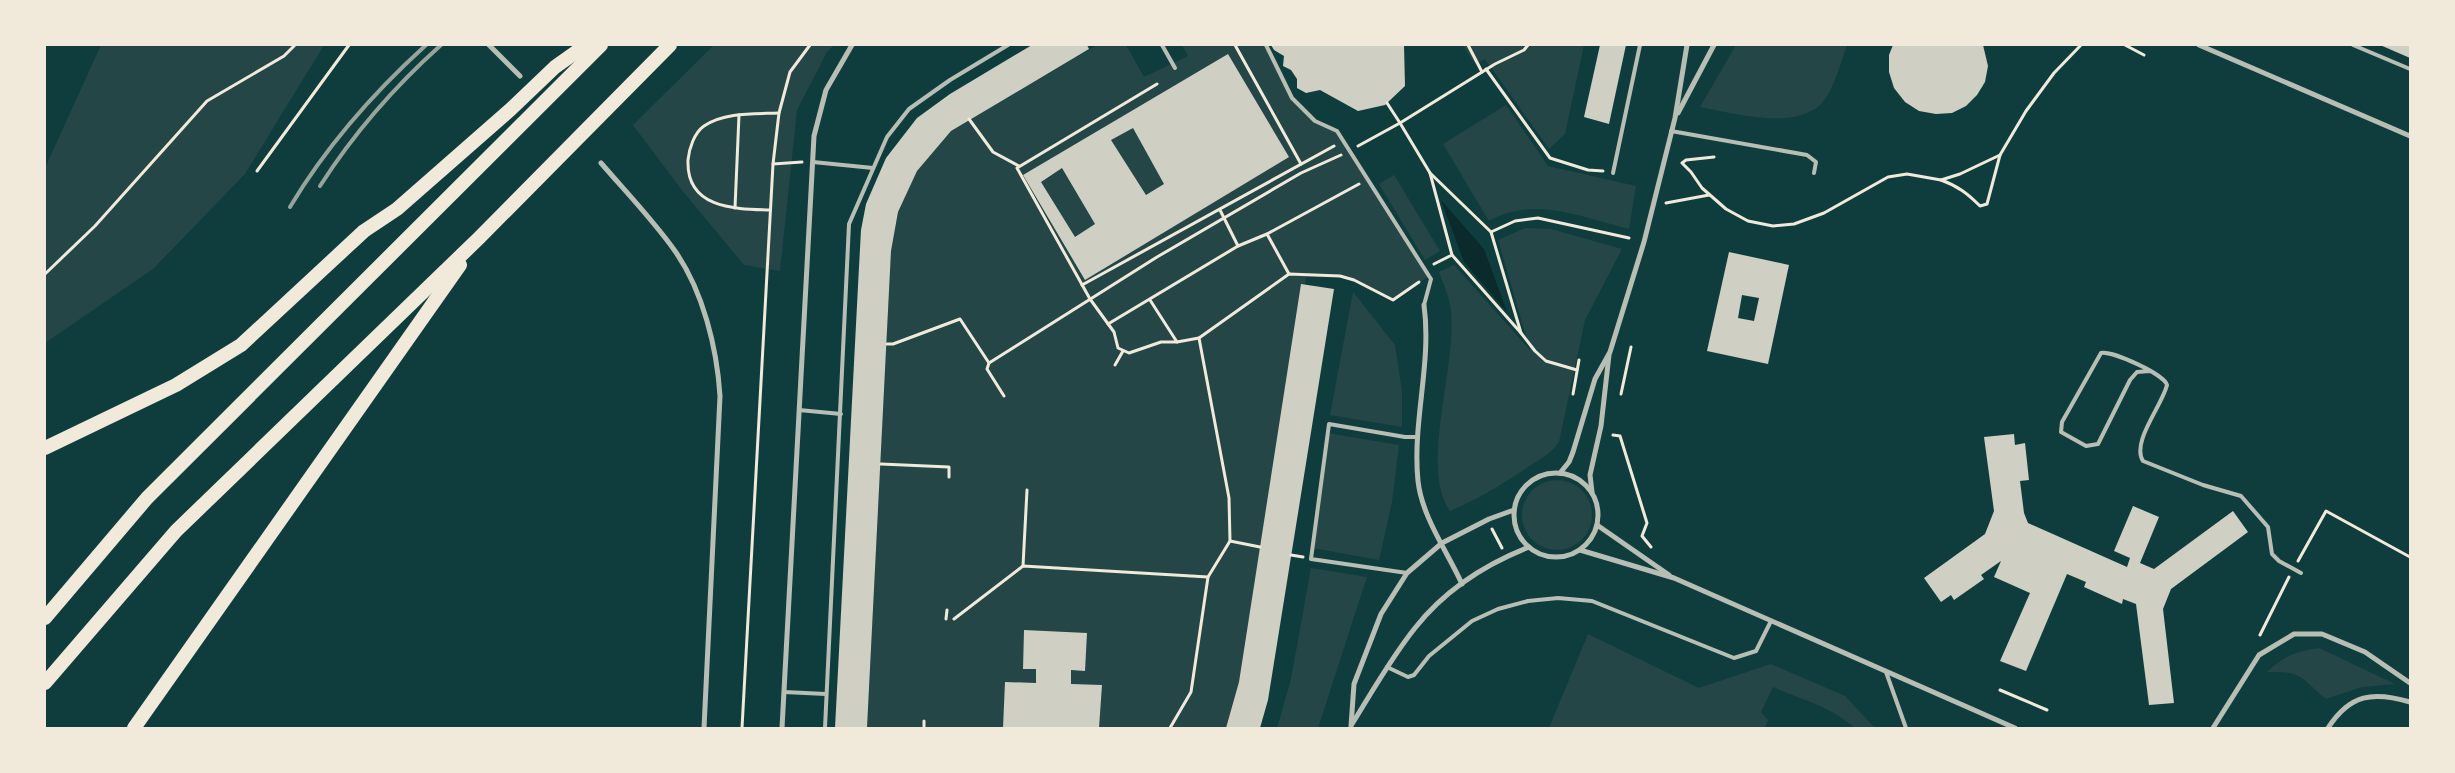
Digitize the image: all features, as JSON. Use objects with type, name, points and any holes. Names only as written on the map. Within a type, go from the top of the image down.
[{"type":"highway","points":[[45,448],[176,385],[241,345],[364,231],[397,209],[511,109],[555,67],[586,45]]},
{"type":"highway","points":[[45,618],[147,498],[601,45]]},
{"type":"highway","points":[[45,683],[176,531],[479,238],[670,45]]},
{"type":"highway","points":[[134,728],[479,238]]},
{"type":"street","points":[[489,45],[520,76]]},
{"type":"street","points":[[782,728],[813,162],[817,121],[826,90],[852,45]]},
{"type":"street","points":[[1592,493],[1577,478],[1560,473],[1542,476],[1528,484],[1519,496],[1514,510],[1517,529],[1530,547],[1542,554],[1557,557],[1580,550],[1592,537],[1597,525],[1597,507],[1592,493],[1590,475],[1601,426],[1610,352],[1644,242],[1675,118],[1687,45]]},
{"type":"street","points":[[1675,118],[1714,45]]},
{"type":"street","points":[[2199,45],[2410,136]]},
{"type":"street","points":[[601,163],[676,253],[697,295],[709,326],[718,364],[720,396],[704,728]]},
{"type":"street","points":[[1424,305],[1427,328],[1418,437],[1418,482],[1422,498],[1462,584]]},
{"type":"street","points":[[1560,473],[1570,462],[1595,379],[1610,352]]},
{"type":"street","points":[[1350,727],[1354,684],[1381,614],[1407,573],[1442,543],[1514,510]]},
{"type":"street","points":[[1597,525],[1674,578]]},
{"type":"street","points":[[1350,727],[1387,667],[1415,627],[1462,584],[1504,557],[1530,547]]},
{"type":"street","points":[[1580,550],[1674,578],[2015,728]]},
{"type":"street","points":[[2213,728],[2259,655],[2294,634],[2322,634],[2366,652],[2410,683]]},
{"type":"street","points":[[2328,728],[2350,702],[2369,696],[2392,697],[2410,702]]},
{"type":"lane","points":[[825,728],[849,224],[887,137],[909,109],[950,80],[1008,45]]},
{"type":"lane","points":[[1162,45],[1175,68]]},
{"type":"lane","points":[[1266,45],[1292,98],[1314,121],[1337,131],[1432,279],[1424,305]]},
{"type":"lane","points":[[1613,172],[1640,45]]},
{"type":"lane","points":[[2353,45],[2410,69]]},
{"type":"lane","points":[[1671,132],[1808,155],[1816,162],[1814,173]]},
{"type":"lane","points":[[813,162],[873,168]]},
{"type":"lane","points":[[2150,371],[2137,372],[2130,380],[2098,444],[2086,446],[2061,432],[2062,422],[2102,353],[2110,352],[2150,371],[2162,377],[2167,385],[2141,441],[2140,456],[2143,461],[2203,485],[2241,496],[2268,527],[2272,554],[2279,561],[2301,573]]},
{"type":"lane","points":[[799,410],[841,414]]},
{"type":"lane","points":[[1407,573],[1311,559],[1329,424],[1405,437],[1418,437]]},
{"type":"lane","points":[[1387,667],[1408,677],[1414,675],[1429,656],[1472,621],[1498,609],[1528,601],[1558,598],[1592,601],[1734,658],[1756,651],[1771,621]]},
{"type":"lane","points":[[1886,672],[1906,728]]},
{"type":"lane","points":[[784,692],[826,694]]},
{"type":"path","points":[[45,274],[95,226],[207,101],[284,56],[294,45]]},
{"type":"path","points":[[257,171],[349,45]]},
{"type":"path","points":[[742,728],[773,164],[779,113],[790,72],[810,45]]},
{"type":"path","points":[[1235,45],[1301,164]]},
{"type":"path","points":[[1468,45],[1482,72]]},
{"type":"path","points":[[989,363],[1090,298],[1224,218],[1301,173],[1350,151],[1400,123],[1486,69],[1524,50],[1528,45]]},
{"type":"path","points":[[1714,157],[1686,160],[1682,163],[1710,195],[1726,209],[1748,221],[1773,226],[1794,224],[1824,213],[1888,177],[1907,174],[1941,180],[1955,185],[1969,194],[1980,206],[1987,204],[2000,155],[2026,111],[2054,73],[2081,45]]},
{"type":"path","points":[[2124,45],[2144,55]]},
{"type":"path","points":[[1486,69],[1550,158],[1588,170],[1613,172]]},
{"type":"path","points":[[1157,84],[1017,168],[1082,286],[1114,332],[1118,348],[1123,351],[1129,353],[1161,342],[1177,342],[1199,338],[1289,274],[1340,276],[1354,280],[1393,300],[1437,271],[1434,264],[1452,255]]},
{"type":"path","points":[[1387,103],[1430,174],[1452,255],[1522,333],[1535,351],[1546,361],[1577,370]]},
{"type":"path","points":[[770,210],[719,206],[703,198],[691,181],[688,169],[688,153],[695,136],[704,126],[730,116],[779,113]]},
{"type":"path","points":[[735,208],[739,115]]},
{"type":"path","points":[[969,120],[993,152],[1020,166]]},
{"type":"path","points":[[1082,286],[1343,140]]},
{"type":"path","points":[[1941,180],[1960,174],[2000,155]]},
{"type":"path","points":[[773,164],[813,162]]},
{"type":"path","points":[[1430,174],[1490,232],[1522,333]]},
{"type":"path","points":[[1108,324],[1238,246],[1267,234],[1368,179]]},
{"type":"path","points":[[1666,203],[1710,195]]},
{"type":"path","points":[[1220,210],[1238,246]]},
{"type":"path","points":[[1490,232],[1515,221],[1538,218],[1629,238]]},
{"type":"path","points":[[1267,234],[1289,274]]},
{"type":"path","points":[[1150,300],[1177,342]]},
{"type":"path","points":[[886,344],[893,344],[960,319],[989,363],[988,369],[1004,396]]},
{"type":"path","points":[[1170,728],[1191,692],[1208,577],[1230,541],[1229,498],[1199,338]]},
{"type":"path","points":[[1621,394],[1631,346]]},
{"type":"path","points":[[1116,366],[1123,351]]},
{"type":"path","points":[[1572,394],[1579,360]]},
{"type":"path","points":[[1613,435],[1620,436],[1647,524],[1642,536],[1653,550]]},
{"type":"path","points":[[881,464],[949,467],[949,477]]},
{"type":"path","points":[[1023,566],[1027,490]]},
{"type":"path","points":[[2260,635],[2326,511],[2410,557]]},
{"type":"path","points":[[1492,529],[1502,550]]},
{"type":"path","points":[[1230,541],[1260,547]]},
{"type":"path","points":[[954,619],[1023,566],[1208,577]]},
{"type":"path","points":[[946,618],[947,610]]},
{"type":"path","points":[[2000,690],[2047,710]]},
{"type":"path","points":[[924,721],[924,728]]},
{"type":"shaded area","points":[[101,45],[324,45],[245,174],[153,269],[45,343],[45,168]]},
{"type":"shaded area","points":[[714,45],[834,45],[827,52],[797,110],[780,271],[744,265],[681,189],[633,125]]},
{"type":"shaded area","points":[[1097,45],[1126,45],[1144,77],[1188,56],[1182,45],[1266,45],[1292,98],[1315,121],[1337,131],[1429,276],[1393,300],[1354,280],[1340,276],[1306,277],[1242,683],[1228,728],[867,728],[891,251],[898,212],[917,171],[951,131]]},
{"type":"shaded area","points":[[1463,45],[1584,45],[1565,134],[1549,149],[1485,59],[1475,64]]},
{"type":"shaded area","points":[[1736,45],[1847,45],[1833,85],[1820,105],[1808,113],[1795,117],[1762,118],[1700,107]]},
{"type":"shaded area","points":[[1506,105],[1548,166],[1636,186],[1629,229],[1576,215],[1540,209],[1506,213],[1489,221],[1443,144]]},
{"type":"shaded area","points":[[1394,175],[1440,251],[1425,260],[1379,184]]},
{"type":"shaded area","points":[[1441,200],[1484,249],[1507,312],[1464,262]]},
{"type":"shaded area","points":[[1525,228],[1551,229],[1622,249],[1585,320],[1559,442],[1547,455],[1478,498],[1450,511],[1441,491],[1438,468],[1439,441],[1452,328],[1450,305],[1439,272],[1454,265],[1530,350],[1498,240]]},
{"type":"shaded area","points":[[1353,292],[1395,345],[1402,391],[1402,427],[1330,415]]},
{"type":"shaded area","points":[[1327,433],[1399,445],[1392,502],[1379,560],[1313,548]]},
{"type":"shaded area","points":[[1557,480],[1576,486],[1586,496],[1592,515],[1586,534],[1576,544],[1557,550],[1538,544],[1528,534],[1522,515],[1528,496],[1538,486]]},
{"type":"shaded area","points":[[1311,568],[1367,577],[1318,728],[1277,728],[1291,679]]},
{"type":"shaded area","points":[[1588,634],[1699,688],[1771,664],[1845,696],[1875,728],[1855,728],[1836,714],[1816,704],[1773,687],[1761,712],[1768,720],[1765,728],[1549,728]]},
{"type":"shaded area","points":[[2319,648],[2395,684],[2362,687],[2326,699],[2301,677],[2288,673],[2267,672],[2291,655]]},
{"type":"building","points":[[1032,45],[1087,45],[1089,49],[951,131],[917,171],[898,212],[891,251],[867,728],[835,728],[861,230],[866,204],[886,158],[917,118],[950,94]]},
{"type":"building","points":[[1271,45],[1404,45],[1405,86],[1385,105],[1358,111],[1320,90],[1306,93],[1297,88],[1297,79],[1291,70],[1283,66],[1284,56],[1274,50]]},
{"type":"building","points":[[1600,45],[1626,45],[1609,124],[1584,117]]},
{"type":"building","points":[[1893,45],[1983,45],[1988,66],[1985,82],[1977,95],[1966,106],[1952,113],[1936,114],[1919,111],[1905,102],[1894,88],[1889,72],[1889,55]]},
{"type":"building","points":[[2380,45],[2410,45],[2410,58]]},
{"type":"building","points":[[1228,54],[1289,157],[1085,280],[1023,175]],"holes":[[[1133,128],[1164,184],[1146,195],[1111,140]],[[1062,168],[1095,224],[1075,237],[1041,182]]]},
{"type":"building","points":[[1729,252],[1789,265],[1768,364],[1707,351]],"holes":[[[1742,295],[1759,298],[1754,321],[1738,318]]]},
{"type":"building","points":[[1301,284],[1334,289],[1268,700],[1260,728],[1226,728],[1239,682]]},
{"type":"building","points":[[2014,434],[2015,445],[2025,443],[2029,480],[2020,481],[2024,513],[2028,523],[2127,567],[2130,558],[2114,551],[2133,506],[2159,517],[2140,563],[2154,569],[2233,511],[2248,532],[2171,589],[2163,609],[2174,703],[2149,705],[2136,604],[2123,599],[2122,604],[2084,587],[2086,582],[2067,574],[2026,671],[2000,661],[2030,593],[1994,577],[2001,561],[1981,575],[1984,579],[1954,600],[1951,595],[1941,602],[1924,578],[1985,534],[1994,511],[1984,437]]},
{"type":"building","points":[[1024,630],[1087,633],[1085,671],[1071,670],[1071,684],[1102,685],[1099,728],[1003,728],[1005,682],[1036,683],[1036,669],[1023,669]]},
{"type":"railway","points":[[290,207],[335,141],[387,82],[426,45]]},
{"type":"railway","points":[[320,186],[333,166],[376,111],[407,77],[441,45]]}]
